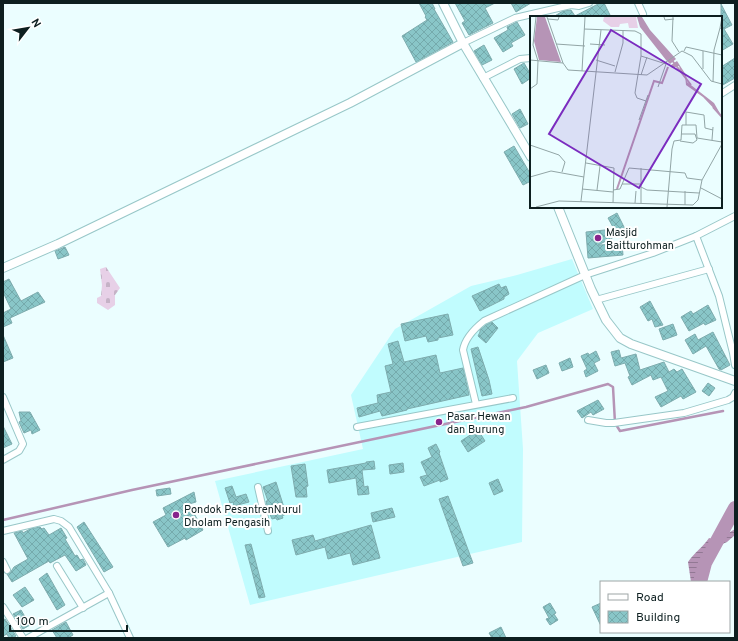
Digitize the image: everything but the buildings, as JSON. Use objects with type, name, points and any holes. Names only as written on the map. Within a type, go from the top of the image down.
[{"type":"street","points":[[443,3],[463,43],[530,153]]},
{"type":"street","points":[[532,16],[571,5],[579,6],[589,3]]},
{"type":"street","points":[[638,3],[643,14]]},
{"type":"street","points":[[3,268],[58,244],[350,103],[463,43],[515,18],[530,16]]},
{"type":"street","points":[[484,78],[520,59],[530,58]]},
{"type":"street","points":[[722,93],[735,85]]},
{"type":"street","points":[[558,208],[596,300],[606,320],[620,338],[631,344],[735,381]]},
{"type":"street","points":[[476,404],[463,350],[464,343],[475,328],[484,321],[585,274],[653,253],[696,236],[735,216]]},
{"type":"street","points":[[696,236],[719,296],[727,325],[735,365]]},
{"type":"street","points":[[596,300],[709,269]]},
{"type":"street","points":[[588,420],[606,424],[684,413],[728,400],[733,397],[735,392]]},
{"type":"street","points":[[3,396],[23,444],[19,450],[3,460]]},
{"type":"street","points":[[357,427],[513,398]]},
{"type":"street","points":[[258,487],[268,531]]},
{"type":"street","points":[[3,531],[54,519],[65,523],[69,527],[109,593],[130,638]]},
{"type":"street","points":[[3,562],[7,570]]},
{"type":"street","points":[[58,566],[82,608]]},
{"type":"street","points":[[28,638],[109,593]]},
{"type":"street","points":[[3,607],[23,638]]},
{"type":"shaded area","name":"Pasar Hewan dan Burung","points":[[572,259],[593,309],[538,333],[517,361],[523,449],[522,542],[250,605],[215,481],[363,449],[351,395],[395,329],[471,286],[517,275]]},
{"type":"shaded area","points":[[735,529],[735,535],[727,542],[718,546],[702,561],[703,581],[691,581],[688,562],[709,538],[717,540]]},
{"type":"green space","points":[[106,267],[120,288],[115,295],[115,305],[108,310],[97,303],[97,298],[101,296],[102,285],[100,269]]},
{"type":"waterway","points":[[3,520],[132,490],[526,407],[608,384],[613,387],[615,423],[620,431],[723,411]]},
{"type":"waterway","points":[[700,581],[705,563],[735,508]]},
{"type":"place","name":"Masjid Baitturohman","points":[[598,238]]},
{"type":"place","name":"Pasar Hewan dan Burung","points":[[439,422]]},
{"type":"place","name":"Pondok PesantrenNurul Dholam Pengasih","points":[[176,515]]}]
